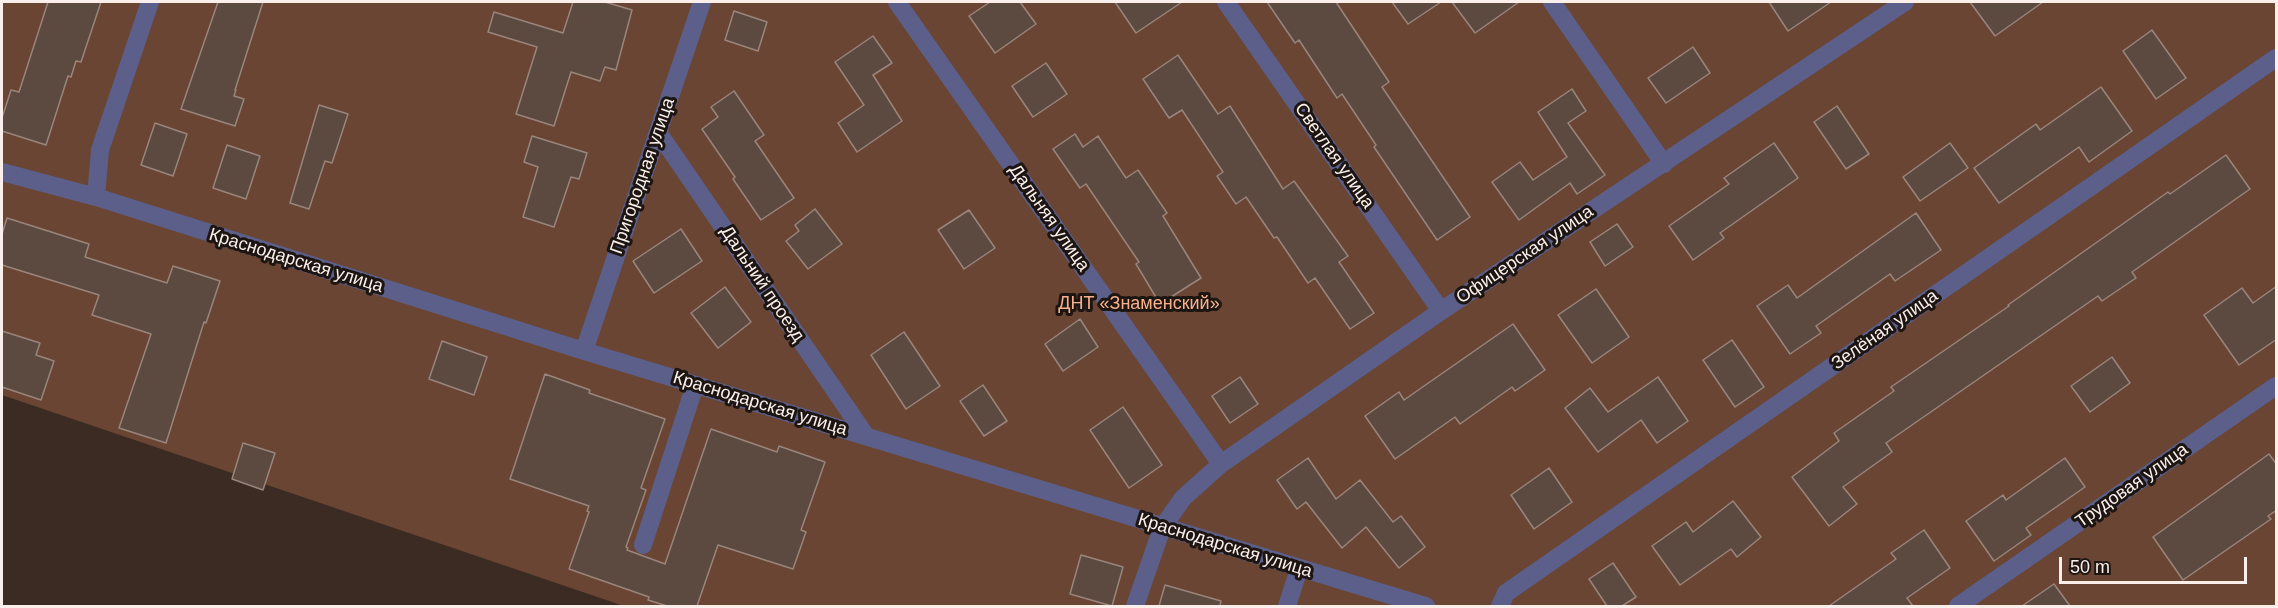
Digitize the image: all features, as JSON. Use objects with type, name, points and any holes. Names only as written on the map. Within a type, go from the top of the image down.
[{"type":"street","points":[[96,197],[100,150],[150,2]]},
{"type":"street","name":"Пригородная улица","points":[[584,351],[702,2]]},
{"type":"street","name":"Дальняя улица","points":[[897,2],[1221,464]]},
{"type":"street","name":"Светлая улица","points":[[1226,2],[1441,311]]},
{"type":"street","points":[[1552,2],[1664,164]]},
{"type":"street","name":"Офицерская улица","points":[[1135,606],[1162,528],[1183,498],[1221,464],[1441,311],[1664,164],[1880,9],[1905,2]]},
{"type":"street","name":"Зелёная улица","points":[[1500,606],[1506,593],[2277,58]]},
{"type":"street","name":"Дальний проезд","points":[[658,132],[866,436]]},
{"type":"street","name":"Краснодарская улица","points":[[2,172],[96,197],[584,351],[1162,528],[1426,606]]},
{"type":"street","points":[[643,545],[695,385]]},
{"type":"street","name":"Трудовая улица","points":[[1958,606],[2277,386]]},
{"type":"street","points":[[1287,606],[1299,569]]},
{"type":"green space","name":"ДНТ «Знаменский»","points":[[2,2],[2276,2],[2276,606],[624,606],[2,395]]},
{"type":"building","points":[[48,2],[101,2],[81,62],[76,61],[71,77],[68,76],[46,145],[2,131],[2,118],[11,90],[19,92]]},
{"type":"building","points":[[218,2],[263,2],[235,90],[234,96],[244,99],[235,126],[181,109]]},
{"type":"building","points":[[573,2],[605,2],[632,10],[616,70],[605,67],[600,81],[571,72],[554,126],[516,114],[537,47],[488,32],[494,12],[563,33]]},
{"type":"building","points":[[990,2],[1020,2],[1036,24],[995,53],[969,16]]},
{"type":"building","points":[[1115,2],[1182,2],[1136,33]]},
{"type":"building","points":[[1267,2],[1336,2],[1389,82],[1382,87],[1470,217],[1437,240],[1374,147],[1376,145],[1342,94],[1337,98],[1299,40],[1295,43]]},
{"type":"building","points":[[1392,2],[1441,2],[1408,24]]},
{"type":"building","points":[[1452,2],[1519,2],[1475,33]]},
{"type":"building","points":[[1769,2],[1831,2],[1788,31]]},
{"type":"building","points":[[1970,2],[2043,2],[1995,36]]},
{"type":"building","points":[[734,11],[767,22],[758,51],[725,40]]},
{"type":"building","points":[[2152,30],[2186,78],[2156,99],[2123,51]]},
{"type":"building","points":[[873,36],[892,63],[873,75],[902,121],[857,152],[838,123],[864,105],[835,62]]},
{"type":"building","points":[[1693,47],[1710,73],[1666,103],[1648,78]]},
{"type":"building","points":[[1178,55],[1218,114],[1230,106],[1283,189],[1294,181],[1348,256],[1339,262],[1374,313],[1350,329],[1315,278],[1308,283],[1246,197],[1236,204],[1217,176],[1223,172],[1182,110],[1169,118],[1143,79]]},
{"type":"building","points":[[1046,63],[1067,94],[1033,117],[1012,86]]},
{"type":"building","points":[[2101,87],[2132,131],[2089,162],[2079,147],[1999,203],[1974,168],[2036,124],[2040,130]]},
{"type":"building","points":[[1572,89],[1586,111],[1568,123],[1605,175],[1577,194],[1570,183],[1519,220],[1492,182],[1520,162],[1533,180],[1567,157],[1538,112]]},
{"type":"building","points":[[734,91],[764,135],[755,141],[794,198],[761,220],[702,129],[718,117],[711,107]]},
{"type":"building","points":[[319,105],[348,114],[332,163],[325,161],[309,209],[290,203]]},
{"type":"building","points":[[1837,106],[1869,154],[1846,169],[1814,122]]},
{"type":"building","points":[[155,123],[187,134],[173,176],[141,165]]},
{"type":"building","points":[[1075,134],[1083,147],[1098,136],[1126,178],[1138,170],[1167,213],[1163,216],[1201,278],[1160,304],[1136,264],[1139,262],[1086,184],[1080,188],[1053,149]]},
{"type":"building","points":[[532,136],[587,153],[579,179],[571,177],[554,227],[523,217],[538,167],[524,162]]},
{"type":"building","points":[[1774,143],[1798,178],[1720,233],[1724,238],[1693,260],[1669,226],[1729,184],[1724,178]]},
{"type":"building","points":[[1950,143],[1968,168],[1920,201],[1903,177]]},
{"type":"building","points":[[227,145],[260,156],[246,199],[213,188]]},
{"type":"building","points":[[2226,155],[2250,189],[2132,272],[2136,278],[2102,301],[2098,296],[1886,443],[1892,452],[1843,487],[1857,504],[1829,526],[1792,477],[1839,441],[1834,433],[1894,391],[1891,387],[2168,192],[2170,194]]},
{"type":"building","points":[[815,209],[842,244],[808,269],[786,241],[799,231],[795,225]]},
{"type":"building","points":[[969,210],[995,248],[964,269],[938,230]]},
{"type":"building","points":[[1916,213],[1941,250],[1895,281],[1890,274],[1816,326],[1821,333],[1790,354],[1757,306],[1788,285],[1797,298]]},
{"type":"building","points":[[7,218],[89,244],[85,257],[167,283],[173,266],[220,281],[206,323],[204,322],[166,443],[119,428],[151,334],[92,315],[99,295],[2,265],[2,234]]},
{"type":"building","points":[[1617,224],[1633,247],[1605,266],[1590,242]]},
{"type":"building","points":[[681,229],[702,261],[654,293],[633,261]]},
{"type":"building","points":[[2277,286],[2277,339],[2239,365],[2204,315],[2242,288],[2253,303]]},
{"type":"building","points":[[725,287],[751,322],[718,348],[691,313]]},
{"type":"building","points":[[1596,289],[1629,337],[1592,363],[1558,315]]},
{"type":"building","points":[[1080,319],[1098,347],[1063,371],[1045,344]]},
{"type":"building","points":[[1513,324],[1545,370],[1515,391],[1512,387],[1460,424],[1455,417],[1395,459],[1365,416],[1399,392],[1404,400]]},
{"type":"building","points":[[2,331],[40,343],[36,355],[54,361],[41,400],[2,387]]},
{"type":"building","points":[[904,332],[940,386],[906,409],[871,355]]},
{"type":"building","points":[[1732,340],[1764,387],[1735,407],[1703,360]]},
{"type":"building","points":[[442,341],[487,357],[474,395],[429,379]]},
{"type":"building","points":[[2112,357],[2130,383],[2090,412],[2071,386]]},
{"type":"building","points":[[545,374],[590,390],[589,393],[665,419],[641,488],[646,490],[626,547],[627,550],[665,564],[711,429],[777,452],[779,446],[825,462],[801,530],[806,532],[793,569],[718,545],[697,606],[667,606],[648,600],[649,597],[569,569],[589,512],[587,511],[589,506],[510,479]]},
{"type":"building","points":[[1240,377],[1258,404],[1230,423],[1212,396]]},
{"type":"building","points":[[1658,377],[1688,421],[1657,443],[1641,420],[1598,452],[1565,408],[1590,388],[1608,412]]},
{"type":"building","points":[[983,385],[1007,421],[984,436],[960,401]]},
{"type":"building","points":[[1123,407],[1162,465],[1129,488],[1090,430]]},
{"type":"building","points":[[243,443],[275,453],[263,490],[232,479]]},
{"type":"building","points":[[2269,454],[2277,465],[2277,510],[2268,516],[2271,519],[2183,580],[2153,537]]},
{"type":"building","points":[[1308,458],[1336,499],[1360,480],[1393,522],[1401,516],[1425,547],[1399,568],[1366,527],[1342,548],[1306,502],[1297,509],[1277,480]]},
{"type":"building","points":[[2065,458],[2085,487],[2026,528],[2031,535],[1994,561],[1966,521],[2003,495],[2006,500]]},
{"type":"building","points":[[1549,468],[1572,502],[1534,529],[1511,495]]},
{"type":"building","points":[[1733,501],[1761,537],[1737,557],[1731,549],[1680,585],[1652,546],[1686,522],[1693,532]]},
{"type":"building","points":[[1924,530],[1950,568],[1907,598],[1913,606],[1829,606],[1896,559],[1891,553]]},
{"type":"building","points":[[1081,555],[1123,567],[1112,606],[1070,594]]},
{"type":"building","points":[[1613,563],[1636,597],[1622,606],[1607,606],[1589,579]]},
{"type":"building","points":[[2054,584],[2070,606],[2022,606]]},
{"type":"building","points":[[1165,585],[1221,601],[1220,606],[1159,606]]}]
